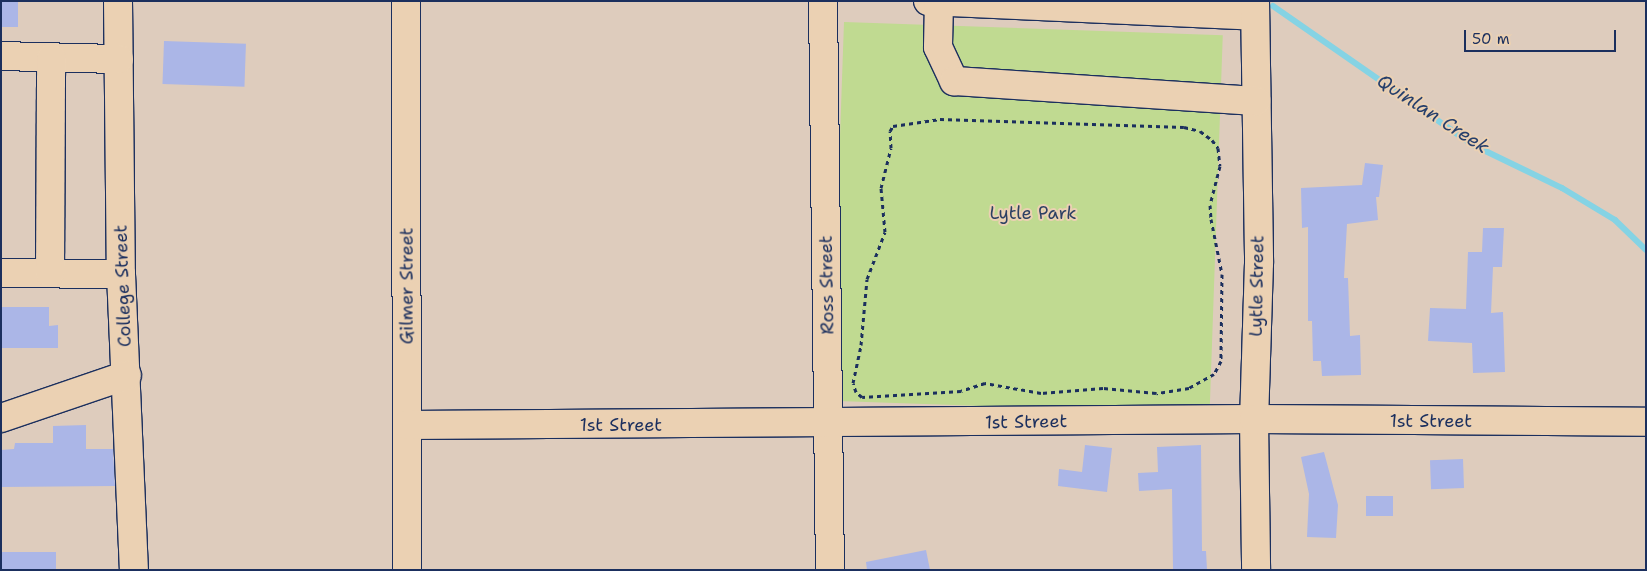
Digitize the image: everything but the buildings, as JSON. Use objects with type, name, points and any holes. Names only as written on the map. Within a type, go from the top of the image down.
[{"type":"street","name":"College Street","points":[[118,1],[121,274],[134,570]]},
{"type":"street","name":"Gilmer Street","points":[[406,1],[406,570]]},
{"type":"street","name":"Ross Street","points":[[823,1],[830,570]]},
{"type":"street","points":[[928,1],[1255,9]]},
{"type":"street","points":[[939,2],[938,47],[954,81],[1256,101]]},
{"type":"street","name":"Lytle Street","points":[[1255,9],[1259,263],[1254,419],[1256,570]]},
{"type":"street","points":[[1,56],[119,59]]},
{"type":"street","points":[[50,273],[51,58]]},
{"type":"street","points":[[1,273],[121,274]]},
{"type":"street","points":[[1,418],[126,375]]},
{"type":"street","name":"1st Street","points":[[406,425],[828,425],[1254,419],[1646,422]]},
{"type":"path","points":[[940,119],[1184,128],[1200,131],[1218,148],[1220,166],[1210,205],[1222,274],[1221,361],[1214,374],[1205,381],[1189,388],[1156,393],[1104,388],[1041,393],[985,384],[961,391],[862,397],[856,392],[853,383],[861,345],[866,279],[885,232],[881,188],[893,126],[940,119]]},
{"type":"green space","name":"Lytle Park","points":[[844,22],[1223,35],[1210,414],[831,401]]},
{"type":"waterway","name":"Quinlan Creek","points":[[1273,6],[1473,145],[1562,188],[1615,220],[1646,250]]}]
